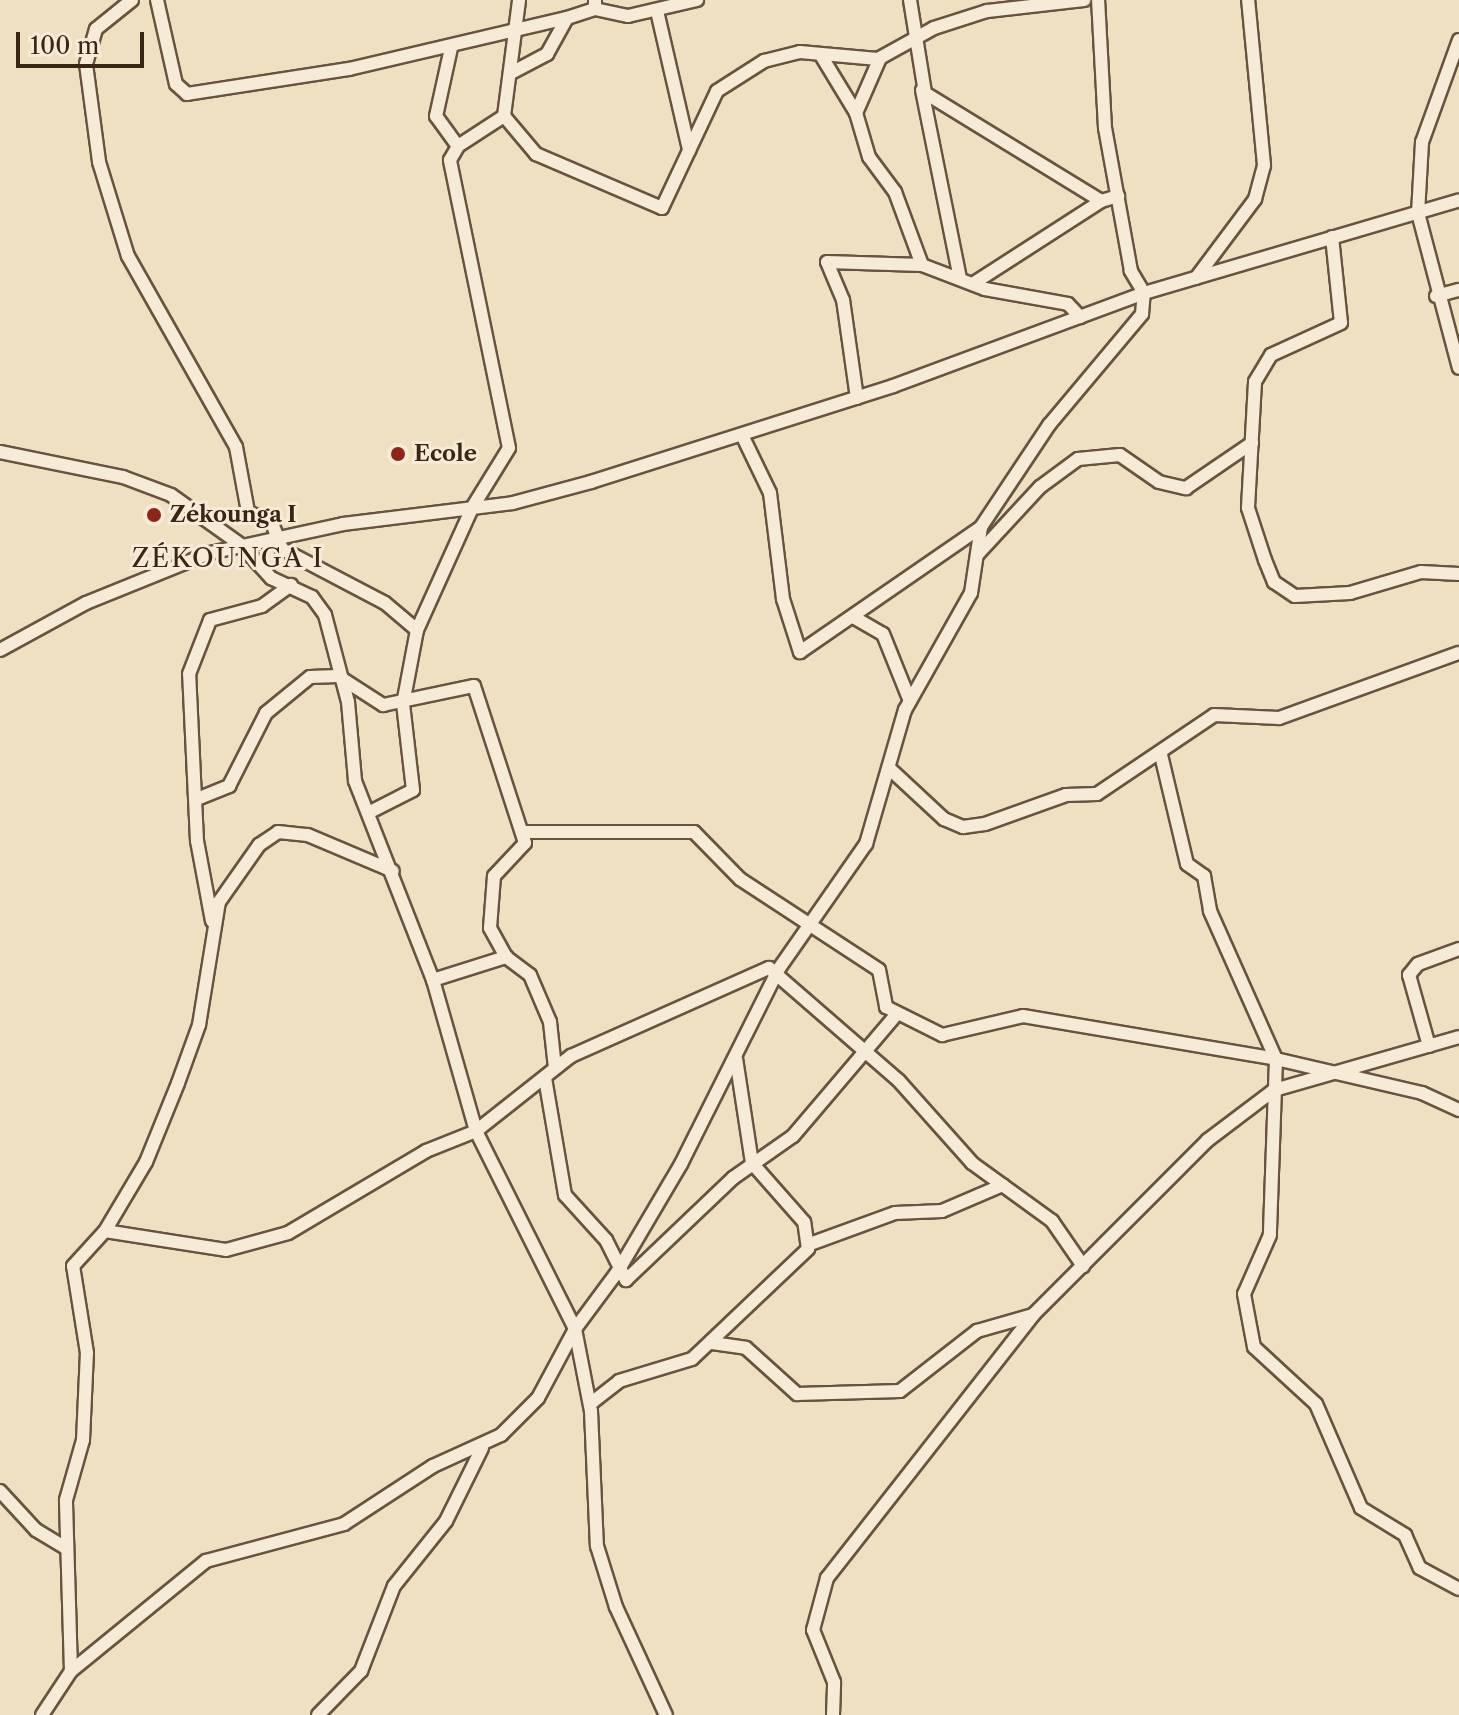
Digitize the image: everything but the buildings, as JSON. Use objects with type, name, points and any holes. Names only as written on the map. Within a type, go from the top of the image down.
[{"type":"street","points":[[417,630],[385,603],[329,580],[275,537],[272,523],[246,508],[236,447],[128,256],[99,162],[86,64],[96,29],[130,3],[154,0],[176,84],[187,94],[517,35],[567,18],[595,4],[628,16],[697,0]]},
{"type":"street","points":[[372,811],[413,790],[403,704],[417,630],[472,508],[500,471],[510,429],[449,183],[458,146],[504,116],[517,35],[519,0]]},
{"type":"street","points":[[910,0],[922,90],[960,278]]},
{"type":"street","points":[[504,116],[536,154],[662,208],[719,88],[771,57],[880,58],[946,23],[1026,1],[1084,0]]},
{"type":"street","points":[[742,435],[770,493],[794,643],[800,652],[855,618],[981,527],[1049,425],[1133,333],[1144,293],[1131,271],[1105,128],[1098,0]]},
{"type":"street","points":[[1196,278],[1255,199],[1264,165],[1248,0]]},
{"type":"street","points":[[657,11],[689,150]]},
{"type":"street","points":[[511,73],[547,54],[567,18]]},
{"type":"street","points":[[1459,40],[1422,142],[1418,213],[1436,296],[1459,368]]},
{"type":"street","points":[[451,48],[436,116],[458,146]]},
{"type":"street","points":[[822,57],[856,113],[869,157],[920,246],[922,265]]},
{"type":"street","points":[[856,113],[880,58]]},
{"type":"street","points":[[922,90],[953,116],[1008,139],[1101,201]]},
{"type":"street","points":[[974,283],[1101,201],[1118,196]]},
{"type":"street","points":[[0,650],[86,603],[241,545],[275,537],[472,508],[742,435],[857,398],[1144,293],[1459,200]]},
{"type":"street","points":[[1332,237],[1341,323],[1260,367],[1248,508],[1282,591],[1318,597],[1421,572],[1459,574]]},
{"type":"street","points":[[857,398],[843,300],[827,262],[922,265],[974,283],[1068,304],[1080,317]]},
{"type":"street","points":[[1436,296],[1459,290]]},
{"type":"street","points":[[977,555],[1051,476],[1078,459],[1120,455],[1159,482],[1186,488],[1252,443]]},
{"type":"street","points":[[0,452],[135,481],[202,513],[241,545],[271,578],[312,597],[325,615],[338,676],[348,702],[355,781],[372,811],[433,980],[476,1131],[575,1329],[590,1404],[597,1546],[616,1607],[666,1715]]},
{"type":"street","points":[[42,1715],[71,1671],[206,1561],[344,1524],[433,1466],[482,1448],[538,1398],[575,1329],[618,1271],[736,1059],[778,970],[813,925],[866,844],[910,701],[963,610],[981,527]]},
{"type":"street","points":[[312,597],[329,580]]},
{"type":"street","points":[[71,1671],[66,1548],[87,1353],[73,1266],[105,1231],[146,1162],[199,1025],[213,924],[186,707],[205,627],[223,613],[262,606],[291,585]]},
{"type":"street","points":[[855,618],[883,634],[910,701]]},
{"type":"street","points":[[890,769],[928,808],[963,827],[1066,795],[1097,794],[1161,755],[1214,715],[1279,718],[1459,653]]},
{"type":"street","points":[[197,799],[229,786],[266,713],[297,683],[338,676],[383,705],[403,704],[474,686],[480,693],[523,832],[521,850],[496,871],[488,897],[490,928],[506,957],[530,975],[550,1022],[555,1068]]},
{"type":"street","points":[[1161,755],[1187,864],[1204,876],[1210,911],[1276,1059],[1270,1235],[1244,1294],[1254,1347],[1316,1404],[1361,1508],[1405,1535],[1420,1568],[1459,1589]]},
{"type":"street","points":[[523,832],[683,827],[740,879],[879,970],[883,1000],[897,1014],[942,1035],[1014,1015],[1276,1059],[1422,1093],[1459,1110]]},
{"type":"street","points":[[213,924],[231,882],[270,834],[308,835],[393,871]]},
{"type":"street","points":[[1429,1046],[1409,975],[1418,964],[1459,949]]},
{"type":"street","points":[[433,980],[506,957]]},
{"type":"street","points":[[105,1231],[226,1250],[257,1243],[476,1131],[555,1068],[709,999],[748,972],[778,970],[1003,1185],[1052,1221],[1083,1266]]},
{"type":"street","points":[[545,1078],[565,1195],[606,1240],[618,1271],[626,1280],[752,1163],[793,1136],[861,1052],[897,1014]]},
{"type":"street","points":[[833,1715],[834,1682],[813,1630],[827,1578],[1033,1315],[1208,1140],[1274,1090],[1328,1072],[1459,1037]]},
{"type":"street","points":[[736,1059],[752,1163],[804,1222],[810,1244]]},
{"type":"street","points":[[590,1404],[619,1381],[683,1363],[712,1343],[810,1244],[895,1213],[942,1211],[1003,1185]]},
{"type":"street","points":[[712,1343],[746,1348],[797,1394],[881,1397],[900,1391],[977,1331],[1033,1315]]},
{"type":"street","points":[[318,1715],[361,1671],[394,1586],[446,1521],[482,1448]]},
{"type":"street","points":[[0,1491],[36,1530],[66,1548]]},
{"type":"place","name":"Ecole","points":[[398,454]]},
{"type":"place","name":"Zékounga I","points":[[154,515]]},
{"type":"district","name":"ZÉKOUNGA I","points":[[228,559]]}]
